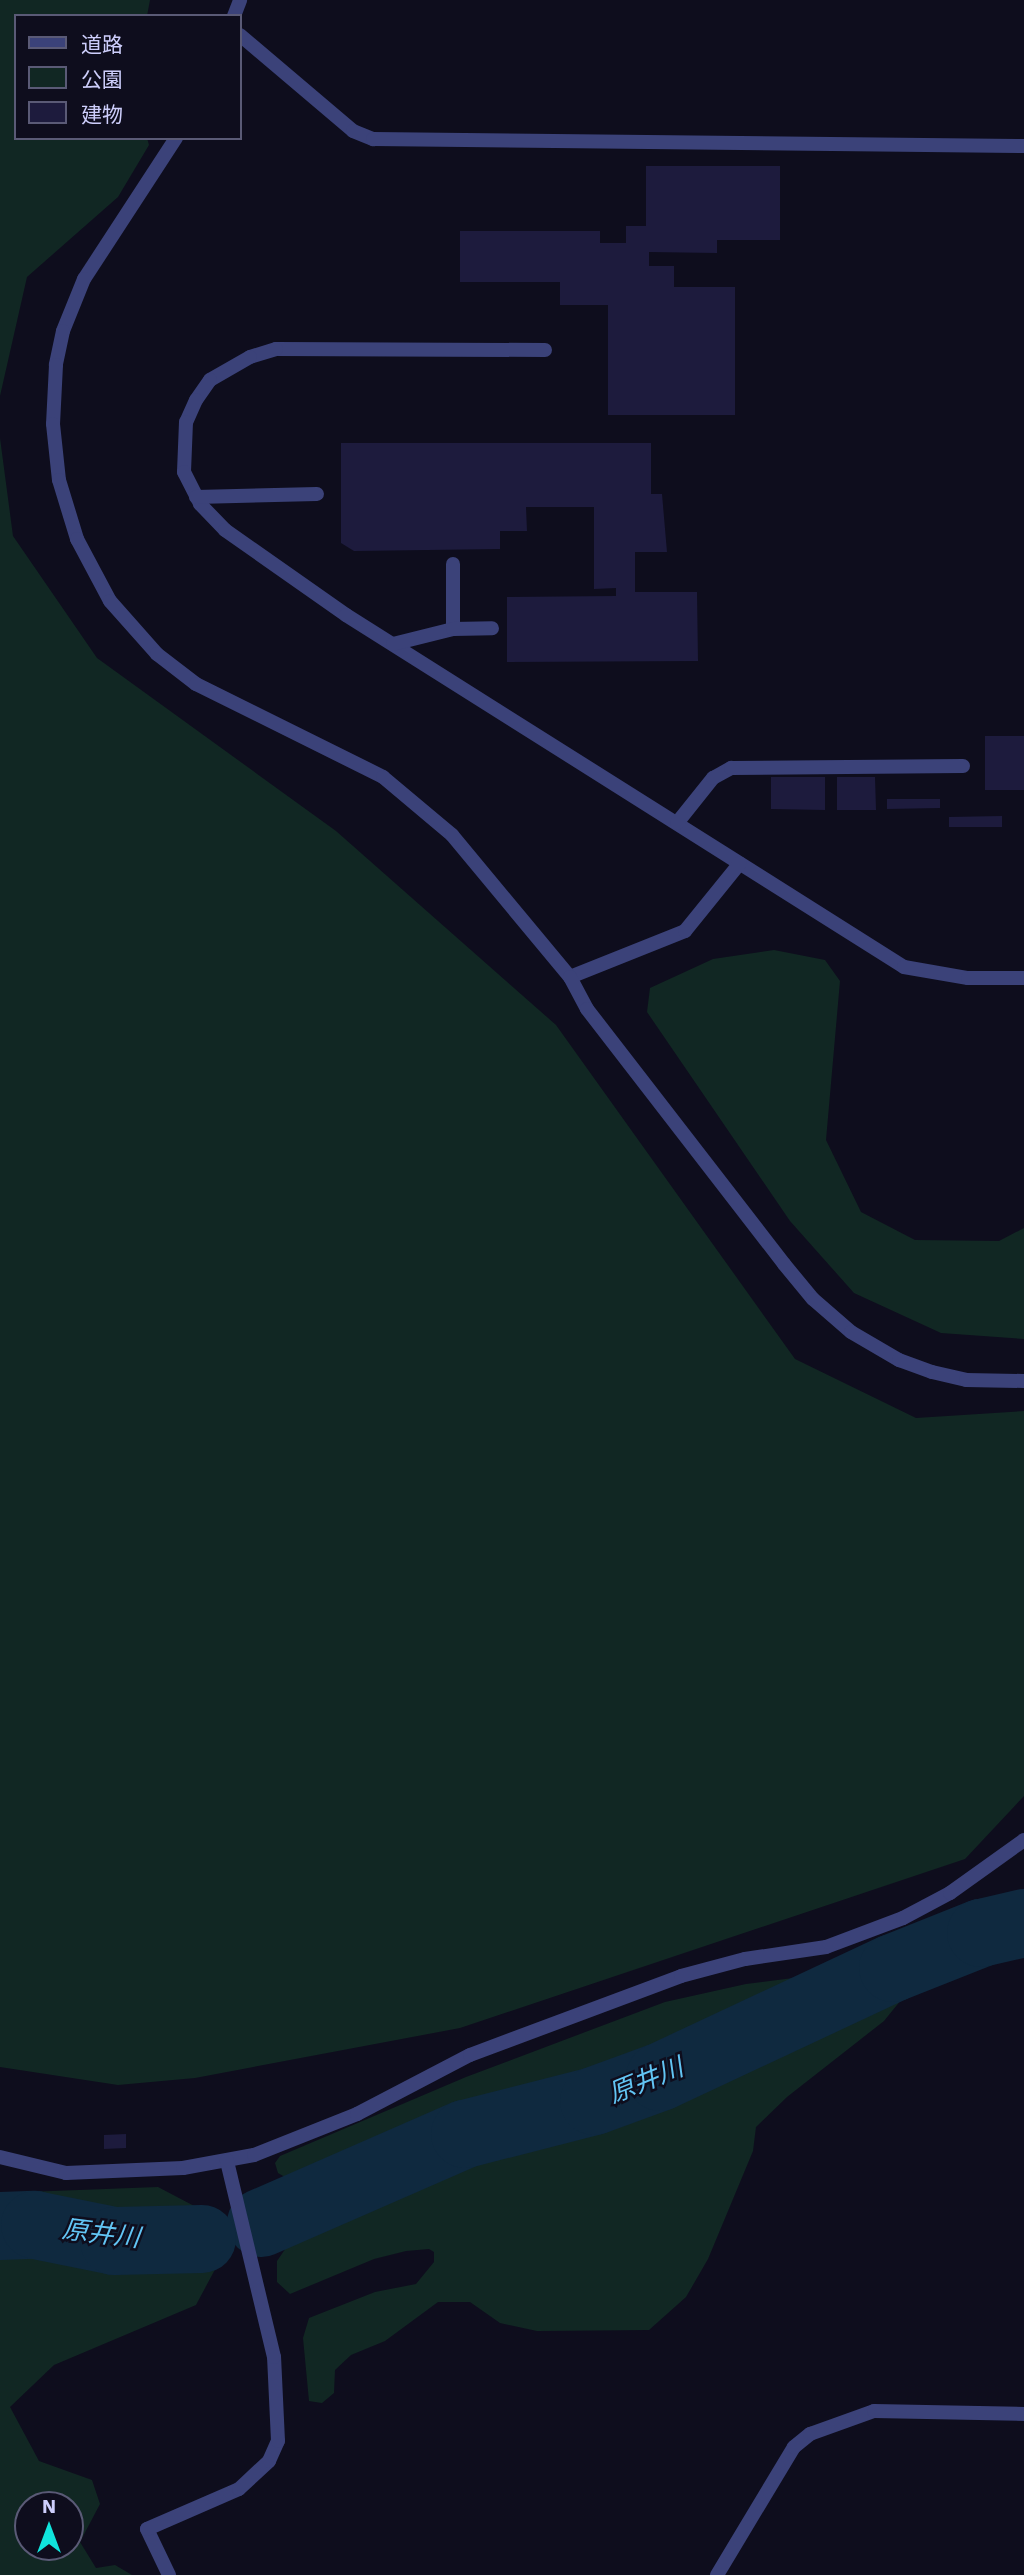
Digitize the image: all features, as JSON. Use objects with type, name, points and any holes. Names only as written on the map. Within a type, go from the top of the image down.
[{"type":"street","points":[[242,37],[353,131],[373,139],[1024,146]]},
{"type":"street","points":[[175,140],[85,279],[59,345],[52,403],[54,446],[61,488],[77,540],[110,601],[157,654],[196,684],[341,752],[401,791],[452,835],[570,977],[587,1009],[813,1299],[851,1332],[899,1360],[967,1380],[1024,1381]]},
{"type":"street","points":[[545,350],[276,349],[250,357],[210,380],[186,422],[184,472],[196,497],[225,530],[393,644],[904,967],[968,978],[1024,978]]},
{"type":"street","points":[[196,497],[317,494]]},
{"type":"street","points":[[453,564],[453,629]]},
{"type":"street","points":[[393,644],[453,629],[492,628]]},
{"type":"street","points":[[677,823],[713,779],[731,768],[963,766]]},
{"type":"street","points":[[570,977],[685,931],[740,863]]},
{"type":"street","points":[[0,2157],[66,2173],[227,2161],[319,2130],[470,2055],[681,1976],[745,1959],[826,1947],[877,1929],[950,1893],[1024,1840]]},
{"type":"street","points":[[169,2575],[147,2529],[239,2489],[269,2460],[278,2441],[274,2357],[227,2161]]},
{"type":"street","points":[[717,2575],[794,2447],[810,2434],[874,2411],[1024,2414]]},
{"type":"green space","points":[[0,0],[150,0],[147,14],[14,14],[14,140],[148,140],[149,145],[118,197],[27,277],[0,396]]},
{"type":"green space","points":[[0,438],[13,536],[97,658],[336,831],[556,1025],[795,1359],[916,1418],[1024,1411],[1024,1796],[965,1859],[460,2028],[195,2078],[118,2085],[0,2067]]},
{"type":"green space","points":[[774,950],[825,960],[840,981],[826,1140],[861,1212],[915,1240],[999,1241],[1024,1228],[1024,1339],[941,1333],[854,1293],[790,1221],[647,1012],[650,988],[713,959]]},
{"type":"green space","points":[[848,1971],[907,1972],[915,1975],[914,1984],[884,2021],[787,2097],[756,2127],[753,2151],[708,2259],[686,2297],[649,2330],[537,2331],[500,2323],[470,2302],[438,2302],[385,2341],[351,2355],[335,2370],[334,2393],[322,2403],[309,2401],[303,2338],[309,2318],[375,2292],[416,2284],[434,2262],[434,2252],[429,2249],[406,2251],[374,2259],[290,2294],[277,2282],[277,2261],[290,2242],[333,2222],[340,2208],[339,2195],[329,2185],[290,2180],[278,2173],[275,2163],[280,2156],[466,2077],[665,2002],[746,1984]]},
{"type":"green space","points":[[158,2187],[198,2208],[219,2262],[196,2305],[54,2365],[10,2407],[39,2461],[92,2480],[100,2504],[84,2534],[84,2491],[14,2491],[14,2561],[84,2561],[84,2548],[96,2568],[115,2565],[132,2575],[0,2575],[0,2193]]},
{"type":"building","points":[[646,166],[780,166],[780,240],[717,240],[717,253],[649,252],[649,266],[674,266],[674,287],[735,287],[735,415],[608,415],[608,305],[560,305],[560,282],[460,282],[460,231],[600,231],[600,243],[626,243],[626,226],[646,226]]},
{"type":"building","points":[[341,443],[651,443],[651,494],[662,494],[667,552],[635,552],[635,592],[697,592],[698,661],[507,662],[507,597],[616,596],[616,588],[594,589],[594,507],[526,507],[527,531],[500,531],[500,549],[354,551],[341,543]]},
{"type":"building","points":[[985,736],[1024,736],[1024,790],[985,790]]},
{"type":"building","points":[[771,777],[825,777],[825,810],[771,809]]},
{"type":"building","points":[[837,777],[875,777],[876,810],[837,810]]},
{"type":"building","points":[[887,799],[940,799],[940,808],[887,809]]},
{"type":"building","points":[[1002,816],[1002,827],[949,827],[949,817]]},
{"type":"building","points":[[126,2134],[126,2148],[104,2149],[104,2135]]},
{"type":"waterway","name":"原井川","points":[[261,2223],[465,2134],[594,2101],[660,2077],[893,1968],[981,1933],[1024,1923]]},
{"type":"waterway","name":"原井川","points":[[0,2226],[35,2225],[114,2241],[202,2239]]}]
